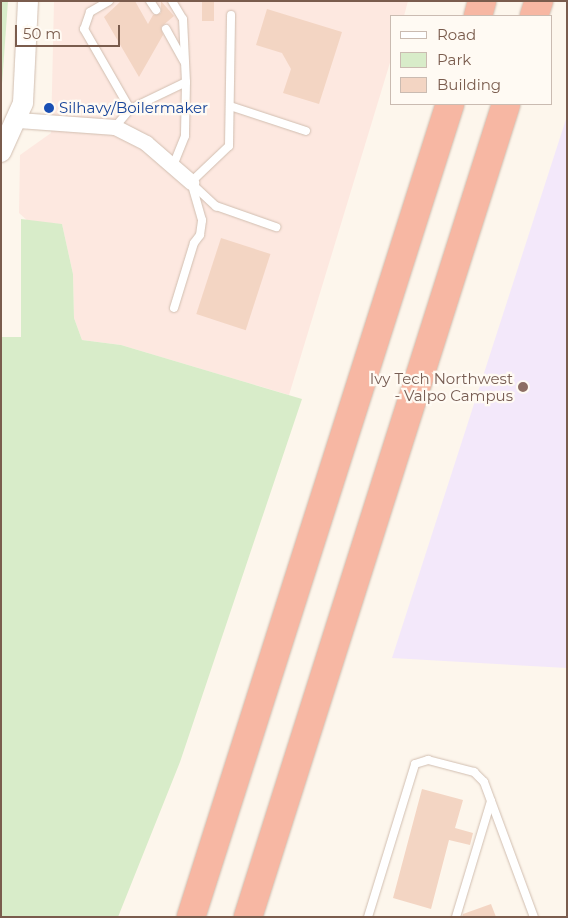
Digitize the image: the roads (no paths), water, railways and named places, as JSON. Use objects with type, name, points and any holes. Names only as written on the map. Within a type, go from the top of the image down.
[{"type":"highway","points":[[478,15],[482,1]]},
{"type":"highway","points":[[534,15],[539,1]]},
{"type":"highway","points":[[191,917],[450,105]]},
{"type":"highway","points":[[248,917],[506,105]]},
{"type":"highway","points":[[174,917],[196,853],[231,792]]},
{"type":"street","points":[[1,152],[18,120],[27,70],[28,1]]},
{"type":"street","points":[[18,120],[115,127],[146,143],[191,182]]},
{"type":"lane","points":[[109,1],[90,12],[84,29],[130,109]]},
{"type":"lane","points":[[150,1],[156,10]]},
{"type":"lane","points":[[172,1],[183,19],[186,82],[185,136],[173,166]]},
{"type":"lane","points":[[191,182],[229,146],[231,15]]},
{"type":"lane","points":[[166,29],[185,63]]},
{"type":"lane","points":[[115,127],[130,109],[186,82]]},
{"type":"lane","points":[[230,106],[306,131]]},
{"type":"lane","points":[[191,182],[216,206],[276,226]]},
{"type":"lane","points":[[174,308],[194,243],[200,235],[202,220],[191,182]]},
{"type":"lane","points":[[368,917],[415,764],[428,760],[474,772],[491,801],[534,917]]},
{"type":"lane","points":[[456,917],[491,801]]},
{"type":"place","name":"Silhavy/Boilermaker","points":[[49,108]]},
{"type":"place","name":"Ivy Tech Northwest - Valpo Campus","points":[[523,387]]}]
